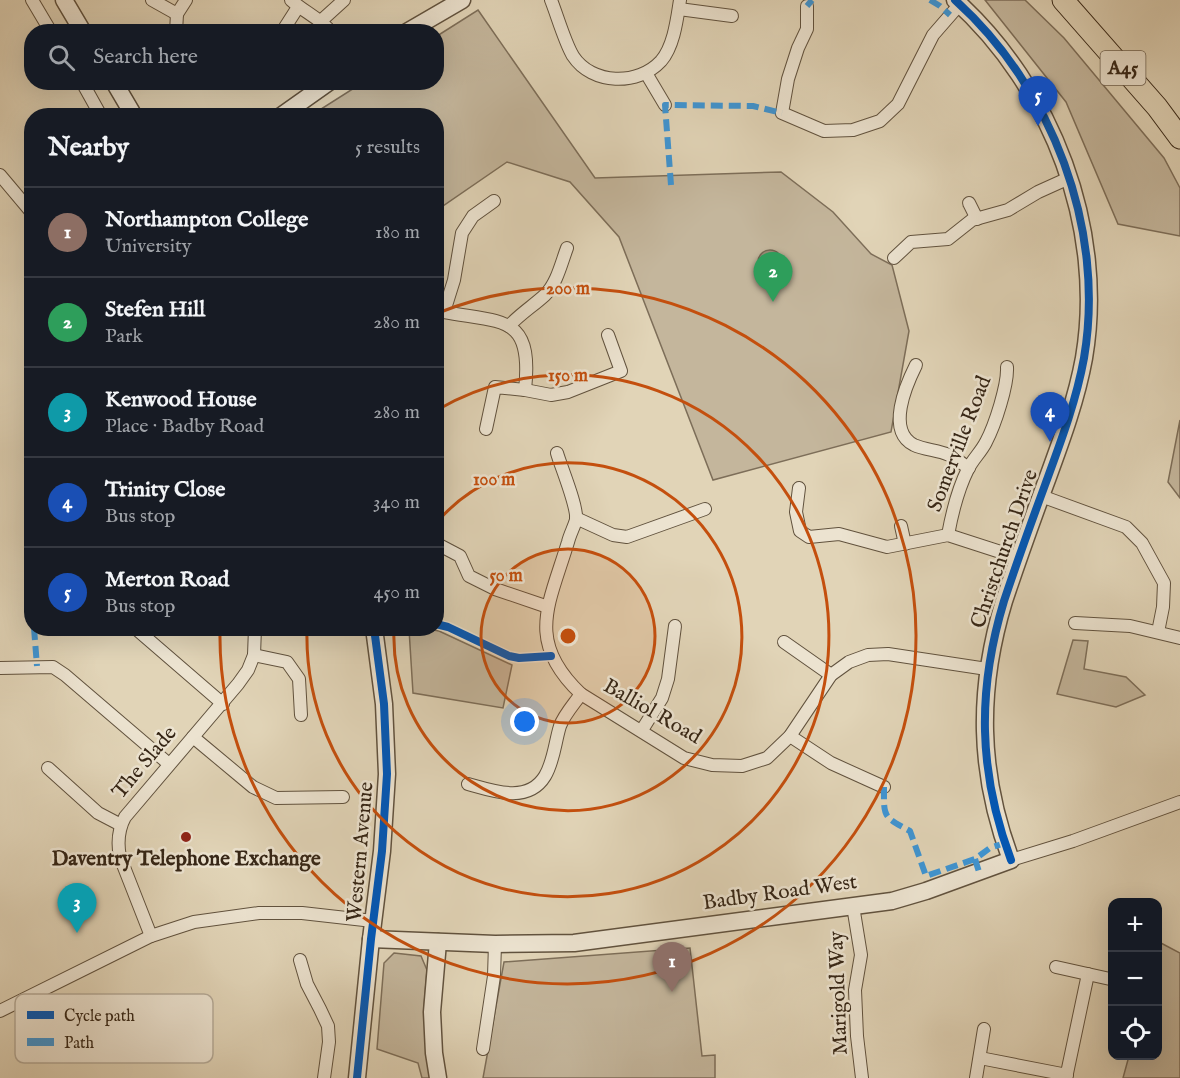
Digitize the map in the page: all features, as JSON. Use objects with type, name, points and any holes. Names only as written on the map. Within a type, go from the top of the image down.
[{"type":"highway","name":"A45","points":[[1063,0],[1157,107],[1180,138]]},
{"type":"street","points":[[32,0],[46,24]]},
{"type":"street","points":[[64,0],[78,24]]},
{"type":"street","points":[[152,0],[177,14]]},
{"type":"street","points":[[176,24],[177,14],[186,0]]},
{"type":"street","points":[[322,21],[344,0]]},
{"type":"street","points":[[422,24],[462,0]]},
{"type":"street","points":[[551,0],[573,56],[590,72],[614,80],[646,74],[662,60],[671,42],[679,4],[732,16]]},
{"type":"street","points":[[807,6],[807,29],[788,79],[782,113],[824,131],[853,130],[880,121],[898,104],[933,35],[957,2]]},
{"type":"street","name":"Christchurch Drive","points":[[957,2],[997,45],[1027,87],[1052,136],[1069,178],[1082,225],[1088,271],[1089,318],[1084,359],[1074,401],[994,633],[987,669],[983,712],[985,754],[1000,830],[1011,860]]},
{"type":"street","points":[[286,24],[295,4],[324,24]]},
{"type":"street","points":[[646,74],[665,105]]},
{"type":"street","points":[[86,90],[97,108]]},
{"type":"street","points":[[119,90],[129,108]]},
{"type":"street","points":[[292,108],[317,90]]},
{"type":"street","points":[[0,175],[24,203]]},
{"type":"street","points":[[894,258],[911,242],[948,239],[972,220],[1008,210],[1038,192],[1069,178]]},
{"type":"street","points":[[444,302],[454,280],[462,233],[473,216],[494,201]]},
{"type":"street","points":[[969,203],[977,219]]},
{"type":"street","points":[[509,326],[546,294],[554,283],[567,248]]},
{"type":"street","points":[[444,312],[500,321],[509,326],[519,336],[526,351],[525,390]]},
{"type":"street","points":[[486,429],[495,387],[551,395],[568,392],[621,371],[608,335]]},
{"type":"street","points":[[916,365],[907,383],[898,423],[903,435],[912,444],[949,455],[969,468]]},
{"type":"street","name":"Somerville Road","points":[[948,536],[951,520],[969,468],[987,441],[1008,379],[1007,367]]},
{"type":"street","points":[[557,453],[576,518],[613,535],[627,537],[705,508]]},
{"type":"street","points":[[798,488],[796,512],[800,531],[809,537],[839,534],[886,548],[948,536],[1019,558]]},
{"type":"street","points":[[1041,496],[1126,527],[1142,543],[1164,583],[1164,607],[1158,632]]},
{"type":"street","name":"Balliol Road","points":[[576,518],[548,607],[545,624],[546,643],[554,662],[567,681],[581,694],[684,758],[712,765],[742,766],[767,758],[790,736],[831,675],[849,662],[868,655],[888,654],[987,669]]},
{"type":"street","points":[[901,526],[905,544]]},
{"type":"street","points":[[444,548],[460,556],[470,576],[495,589],[548,607]]},
{"type":"street","points":[[1075,623],[1130,626],[1180,638]]},
{"type":"street","points":[[642,730],[662,698],[668,679],[675,626]]},
{"type":"street","points":[[144,636],[223,704]]},
{"type":"street","name":"The Slade","points":[[151,936],[120,857],[118,844],[121,825],[125,817],[169,764],[223,704],[248,670],[254,655],[255,636]]},
{"type":"street","name":"Western Avenue","points":[[357,1078],[370,939],[382,851],[387,774],[384,704],[375,636]]},
{"type":"street","points":[[784,642],[831,675]]},
{"type":"street","points":[[254,655],[287,662],[299,679],[301,714]]},
{"type":"street","points":[[0,668],[37,666],[59,671],[169,764]]},
{"type":"street","points":[[468,784],[504,794],[531,790],[545,776],[553,757],[561,723],[581,694]]},
{"type":"street","points":[[790,736],[831,763],[884,787]]},
{"type":"street","points":[[193,737],[254,787],[276,798],[343,797]]},
{"type":"street","points":[[48,768],[98,813],[121,825]]},
{"type":"street","name":"Badby Road West","points":[[370,939],[495,944],[574,943],[892,901],[1073,841],[1180,802]]},
{"type":"street","name":"Marigold Way","points":[[853,906],[861,955],[855,990],[862,1078]]},
{"type":"street","points":[[34,994],[151,936],[194,922],[259,913],[302,914],[373,921]]},
{"type":"street","points":[[438,942],[432,1012],[438,1078]]},
{"type":"street","points":[[483,1049],[495,976],[495,944]]},
{"type":"street","points":[[300,960],[307,984],[327,1026],[329,1042],[324,1078]]},
{"type":"street","points":[[1056,967],[1108,979]]},
{"type":"street","points":[[980,1058],[1067,1077],[1088,974]]},
{"type":"street","points":[[0,1011],[15,1004]]},
{"type":"street","points":[[976,1078],[984,1029]]},
{"type":"shaded area","points":[[985,0],[1025,0],[1064,38],[1164,158],[1180,188],[1180,236],[1118,224],[1066,102]]},
{"type":"shaded area","points":[[478,10],[595,178],[781,172],[833,212],[871,254],[892,265],[909,331],[891,432],[713,480],[619,237],[570,182],[507,162],[444,205],[444,108],[323,108],[351,90],[444,90],[444,32]]},
{"type":"shaded area","points":[[770,250],[775,251],[781,257],[781,267],[775,273],[770,274],[765,273],[759,267],[758,262],[759,257],[765,251]]},
{"type":"shaded area","points":[[1180,420],[1180,498],[1168,482]]},
{"type":"shaded area","points":[[444,633],[512,665],[503,708],[413,693],[409,636],[444,636]]},
{"type":"shaded area","points":[[1073,640],[1088,641],[1084,669],[1126,677],[1145,695],[1116,707],[1057,694]]},
{"type":"shaded area","points":[[1162,944],[1180,953],[1180,1078],[1123,1078],[1128,1060],[1162,1060]]},
{"type":"shaded area","points":[[690,948],[702,1056],[715,1055],[715,1078],[483,1078],[504,962]]},
{"type":"shaded area","points":[[394,953],[421,956],[427,970],[424,1007],[432,1078],[422,1078],[418,1063],[377,1049],[384,963]]},
{"type":"marked path","points":[[807,6],[812,0]]},
{"type":"marked path","points":[[930,0],[950,15]]},
{"type":"marked path","points":[[671,185],[665,105],[753,106],[782,113]]},
{"type":"marked path","points":[[35,636],[37,666]]},
{"type":"marked path","points":[[884,787],[884,804],[887,815],[910,831],[926,876],[975,859],[990,848],[1005,843]]},
{"type":"marked path","points":[[975,859],[979,872]]},
{"type":"cycle path","points":[[955,0],[989,35],[1019,74],[1044,117],[1064,163],[1078,211],[1087,260],[1089,309],[1081,374],[1062,438],[1004,601],[989,667],[985,731],[987,763],[992,795],[1011,860]]},
{"type":"cycle path","points":[[444,626],[509,656],[519,658],[551,656]]},
{"type":"cycle path","points":[[357,1078],[382,851],[387,774],[384,704],[375,636]]},
{"type":"place","name":"Merton Road","points":[[1038,126]]},
{"type":"place","name":"Stefen Hill","points":[[773,302]]},
{"type":"place","name":"Trinity Close","points":[[1050,442]]},
{"type":"place","name":"Daventry Telephone Exchange","points":[[186,837]]},
{"type":"place","name":"Kenwood House","points":[[77,933]]},
{"type":"place","name":"Northampton College","points":[[672,992]]}]
